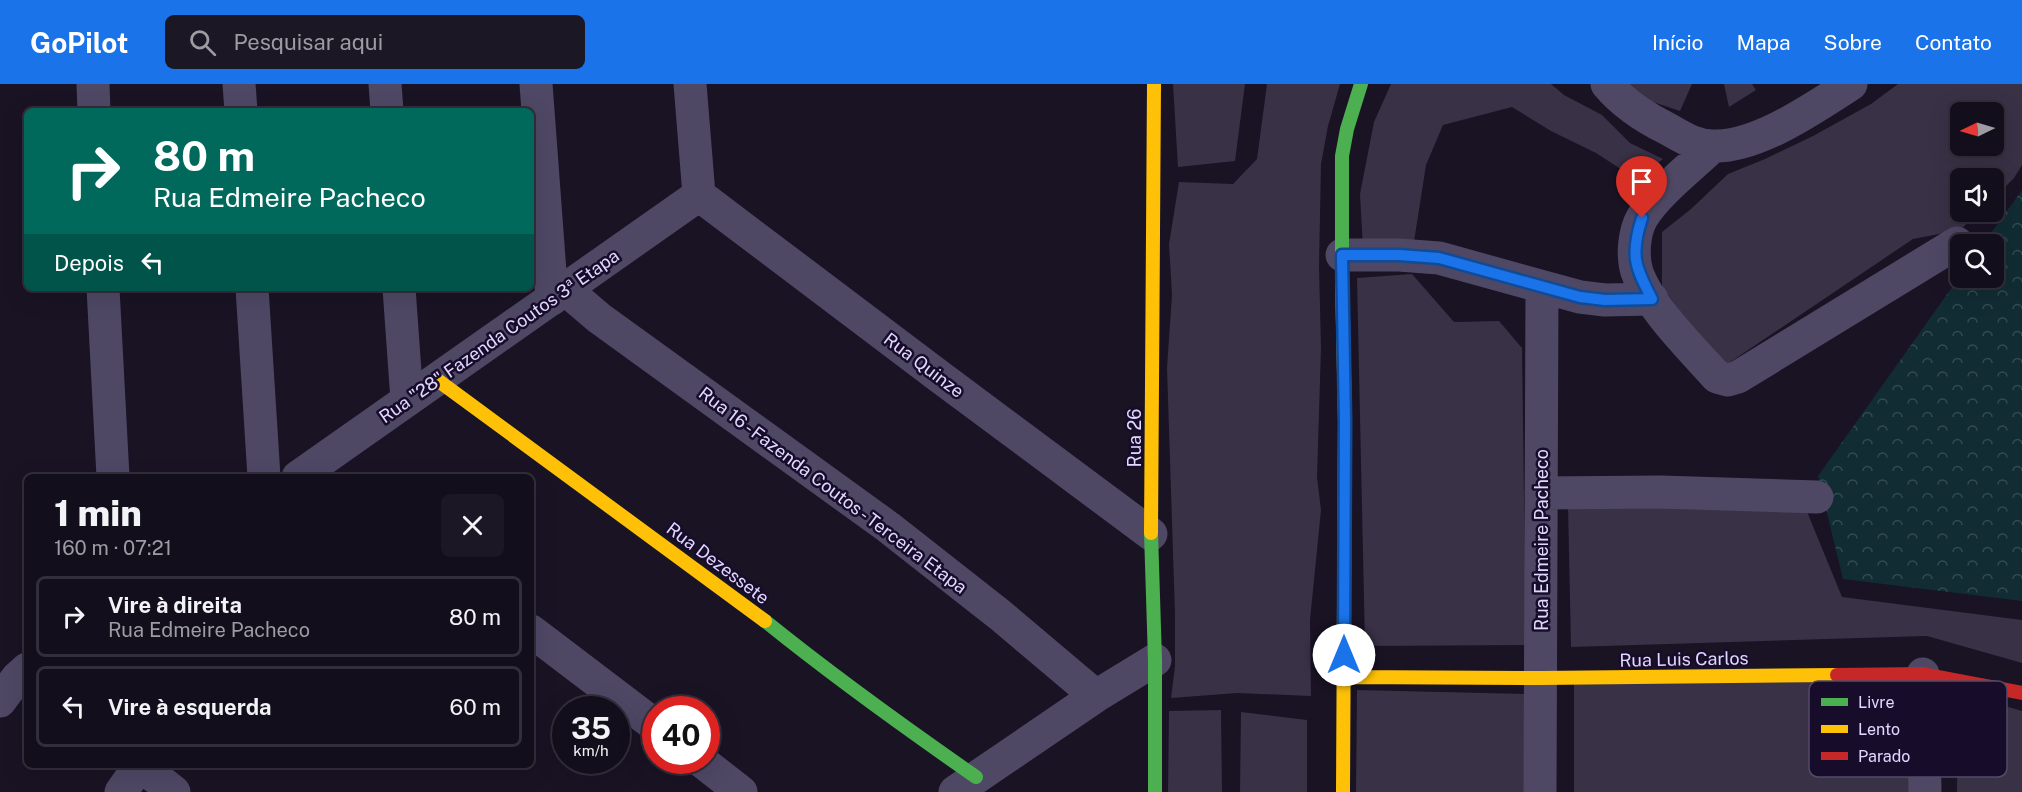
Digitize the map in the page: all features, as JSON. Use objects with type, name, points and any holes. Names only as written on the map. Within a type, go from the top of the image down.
[{"type":"street","points":[[93,84],[94,108]]},
{"type":"street","points":[[239,84],[241,108]]},
{"type":"street","points":[[385,84],[387,108]]},
{"type":"street","points":[[536,84],[559,294]]},
{"type":"street","points":[[690,84],[699,195]]},
{"type":"street","name":"Rua 26","points":[[1154,84],[1151,534],[1155,660],[1155,792]]},
{"type":"street","points":[[1343,792],[1345,421],[1342,156],[1347,129],[1361,84]]},
{"type":"street","points":[[1607,84],[1647,119],[1696,144],[1713,146],[1738,144],[1767,132],[1792,120],[1851,84]]},
{"type":"street","points":[[1713,146],[1659,198],[1642,218],[1635,238],[1635,257],[1637,272],[1652,299],[1679,335],[1717,377],[1728,380],[1738,377],[1950,247]]},
{"type":"street","name":"Rua \"28\" Fazenda Coutos 3ª Etapa","points":[[312,474],[436,379],[699,195]]},
{"type":"street","name":"Rua Quinze","points":[[699,195],[1151,534]]},
{"type":"street","points":[[1342,255],[1439,258],[1580,297],[1605,300],[1652,299]]},
{"type":"street","name":"Rua Edmeire Pacheco","points":[[1540,792],[1542,288]]},
{"type":"street","points":[[103,291],[113,474]]},
{"type":"street","points":[[252,291],[264,474]]},
{"type":"street","points":[[399,291],[407,400]]},
{"type":"street","name":"Rua 16 - Fazenda Coutos - Terceira Etapa","points":[[559,294],[598,318],[888,527],[1000,615],[1096,696]]},
{"type":"street","name":"Rua Dezessete","points":[[436,379],[740,601],[876,707],[966,785]]},
{"type":"street","points":[[1541,493],[1661,492],[1817,497]]},
{"type":"street","points":[[534,633],[642,715]]},
{"type":"street","points":[[966,785],[1096,696],[1155,660]]},
{"type":"street","points":[[1923,674],[1923,681]]},
{"type":"street","name":"Rua Luis Carlos","points":[[1345,677],[1540,678],[1923,674],[1959,681]]},
{"type":"street","name":"Rua Luis Carlos","points":[[2007,690],[2022,693]]},
{"type":"street","points":[[121,792],[138,768]]},
{"type":"street","points":[[144,768],[174,792]]},
{"type":"street","points":[[718,774],[741,792]]},
{"type":"street","points":[[1925,777],[1925,792]]},
{"type":"green space","points":[[2022,190],[2022,601],[1843,579],[1818,476],[1951,288],[2004,288],[2004,234],[1990,234],[1999,222],[2004,222],[2004,215]]},
{"type":"building","points":[[1173,84],[1245,84],[1235,161],[1178,167]]},
{"type":"building","points":[[1267,84],[1340,84],[1328,126],[1321,164],[1319,267],[1321,348],[1317,477],[1321,510],[1310,620],[1311,696],[1237,693],[1171,698],[1175,666],[1175,614],[1167,368],[1172,295],[1169,244],[1179,182],[1233,184],[1257,159]]},
{"type":"building","points":[[1391,84],[1551,84],[1564,95],[1602,115],[1630,143],[1663,159],[1636,179],[1596,153],[1551,131],[1512,107],[1443,125],[1426,165],[1413,248],[1363,249],[1360,194],[1374,122]]},
{"type":"building","points":[[1620,84],[1692,84],[1680,111],[1626,93]]},
{"type":"building","points":[[1724,84],[1752,84],[1756,90],[1729,107]]},
{"type":"building","points":[[1898,84],[2022,84],[2022,165],[2014,178],[2004,188],[2004,168],[1950,168],[1950,222],[1968,222],[1960,230],[1913,239],[1720,369],[1662,286],[1662,232],[1691,209],[1728,174],[1813,136],[1871,104]]},
{"type":"building","points":[[1412,274],[1454,322],[1499,321],[1522,348],[1526,645],[1365,646],[1357,278]]},
{"type":"building","points":[[1801,497],[1842,597],[2022,620],[2022,663],[1927,636],[1571,647],[1568,506]]},
{"type":"building","points":[[1913,679],[1913,681],[1809,681],[1809,777],[1914,777],[1914,792],[1574,792],[1574,684]]},
{"type":"building","points":[[1357,690],[1527,694],[1529,792],[1356,792]]},
{"type":"building","points":[[2007,707],[2022,711],[2022,792],[1957,792],[1957,777],[2007,777]]},
{"type":"building","points":[[1221,710],[1222,792],[1168,792],[1169,711]]},
{"type":"building","points":[[1241,712],[1307,720],[1307,792],[1240,792]]},
{"type":"traffic: fast","points":[[1342,278],[1342,156],[1347,129],[1361,84]]},
{"type":"traffic: fast","points":[[1151,533],[1155,660],[1155,792]]},
{"type":"traffic: fast","points":[[765,621],[869,701],[976,777]]},
{"type":"traffic: slow","points":[[1151,533],[1154,84]]},
{"type":"traffic: slow","points":[[1342,278],[1345,421],[1343,792]]},
{"type":"traffic: slow","points":[[436,379],[765,621]]},
{"type":"traffic: slow","points":[[1345,677],[1837,675]]},
{"type":"traffic: jam","points":[[1837,675],[1923,674],[1959,681]]},
{"type":"traffic: jam","points":[[2007,690],[2022,693]]},
{"type":"route","points":[[1344,655],[1345,421],[1342,255],[1439,258],[1580,297],[1605,300],[1652,299],[1637,272],[1635,257],[1635,238],[1642,218]]}]
